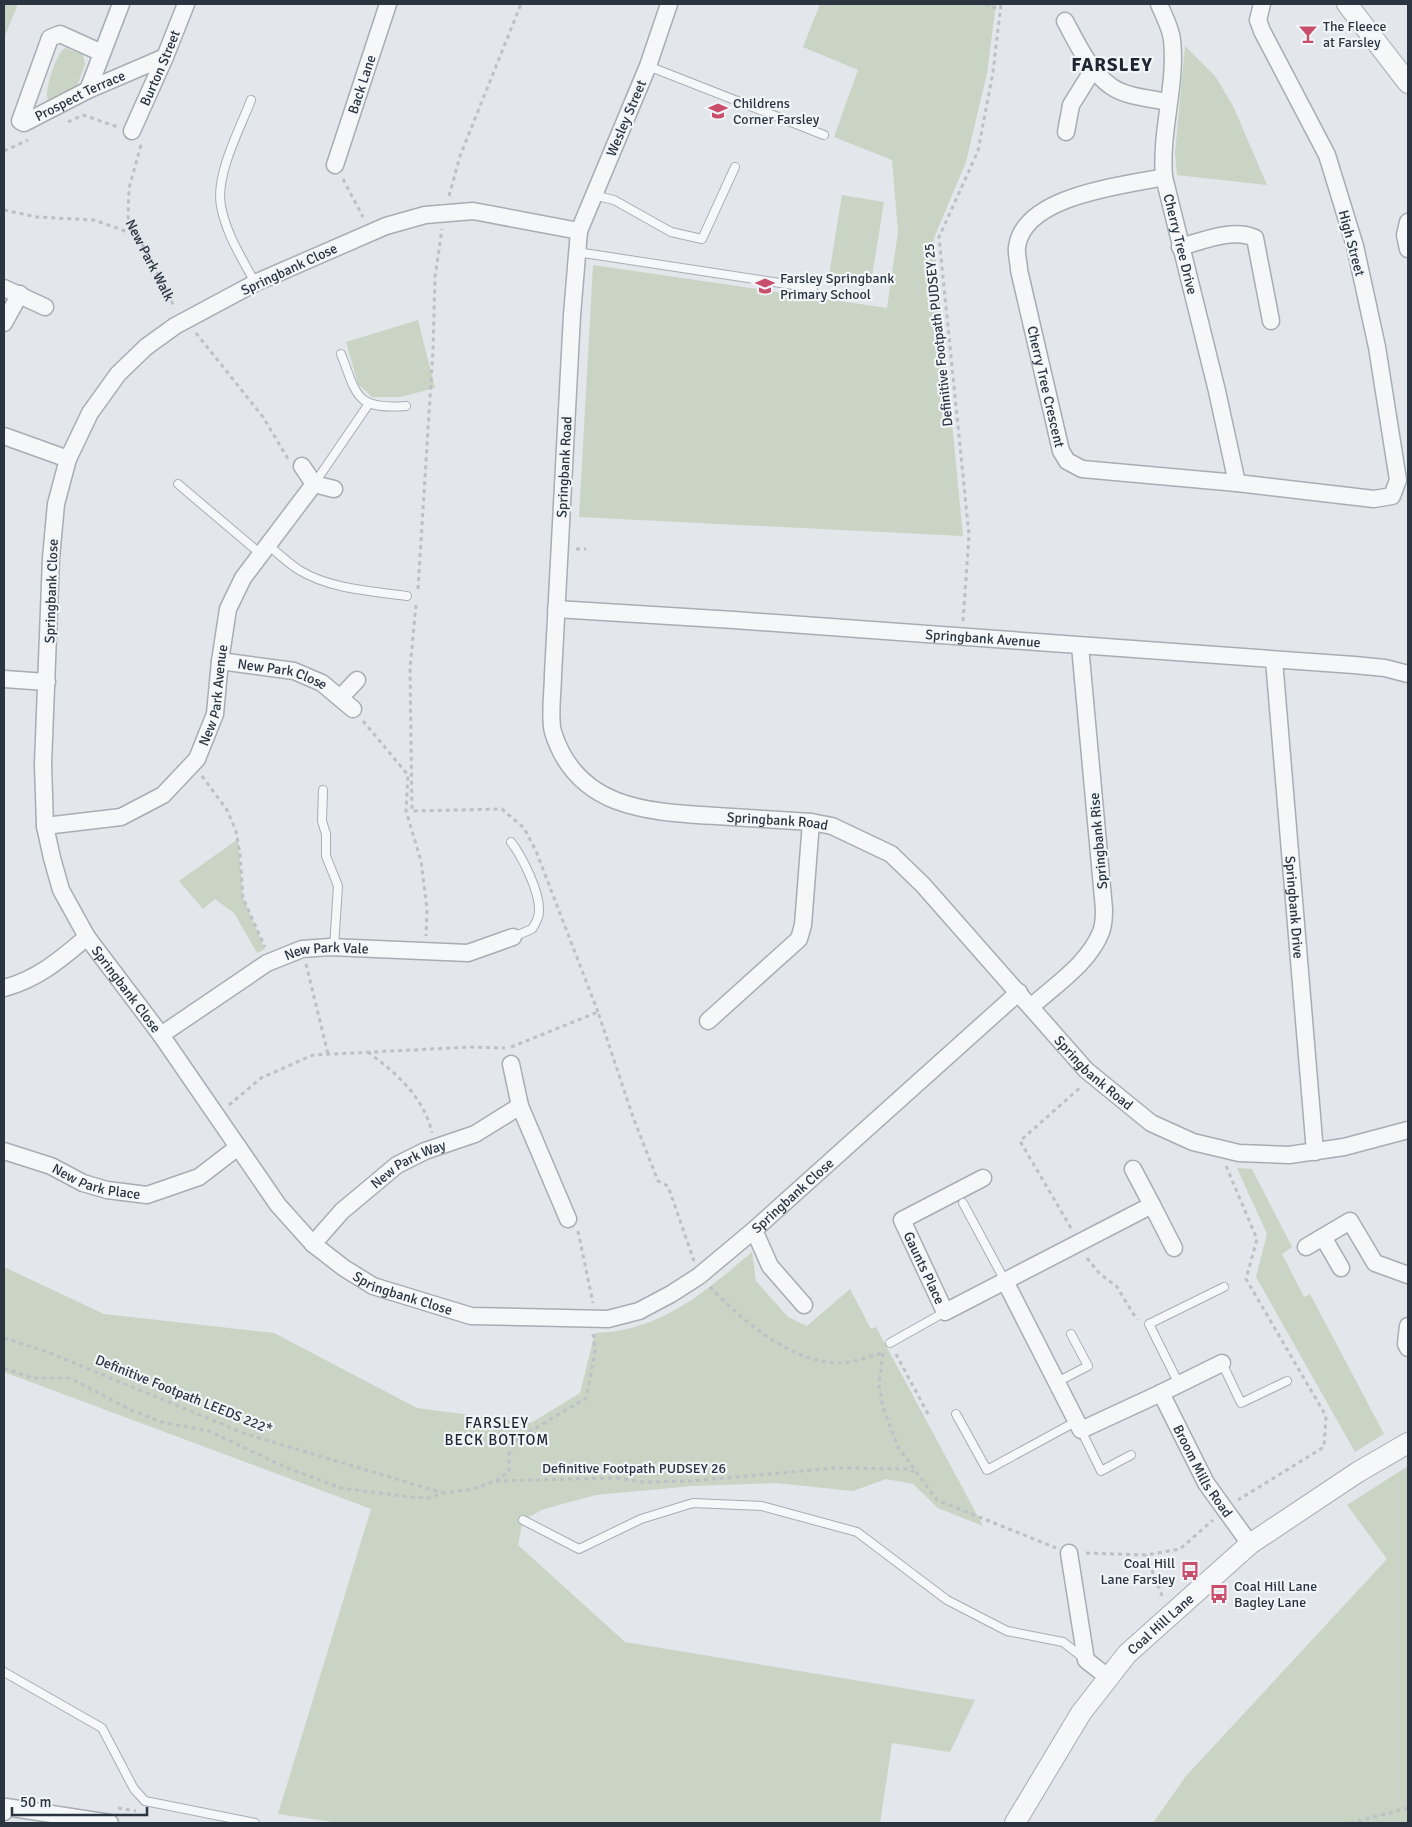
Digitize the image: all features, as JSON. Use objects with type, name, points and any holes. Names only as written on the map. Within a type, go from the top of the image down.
[{"type":"street","points":[[88,90],[121,4]]},
{"type":"street","name":"Burton Street","points":[[132,132],[186,4]]},
{"type":"street","name":"Back Lane","points":[[336,165],[388,4]]},
{"type":"street","name":"Wesley Street","points":[[579,231],[648,66],[669,4]]},
{"type":"street","name":"Cherry Tree Drive","points":[[1159,4],[1172,38],[1162,155],[1164,177],[1217,391],[1237,483]]},
{"type":"street","name":"High Street","points":[[1262,4],[1258,20],[1262,31],[1327,155],[1355,246],[1377,347],[1398,480],[1392,496]]},
{"type":"street","points":[[1347,4],[1408,83]]},
{"type":"street","points":[[1065,21],[1094,68],[1112,87],[1135,96],[1167,102]]},
{"type":"street","name":"Prospect Terrace","points":[[102,53],[60,34],[50,38],[20,121],[24,123],[88,90],[165,57]]},
{"type":"street","points":[[1066,132],[1071,105],[1094,68]]},
{"type":"street","name":"Cherry Tree Crescent","points":[[1164,177],[1067,199],[1041,211],[1024,231],[1017,246],[1019,270],[1061,451],[1068,461],[1082,469],[1237,483],[1374,499],[1392,496]]},
{"type":"street","name":"Springbank Close","points":[[579,231],[473,211],[425,215],[371,232],[255,283],[184,322],[146,347],[118,374],[90,413],[68,459],[55,513],[51,558],[43,764],[45,826],[61,890],[87,937],[161,1035],[278,1205],[313,1244],[344,1268],[374,1286],[471,1316],[608,1319],[639,1311],[699,1276],[754,1230],[1019,992]]},
{"type":"street","points":[[1408,222],[1405,235],[1408,249]]},
{"type":"street","name":"Springbank Road","points":[[579,231],[556,609],[552,730],[572,770],[598,792],[622,804],[656,813],[811,822],[832,826],[891,854],[923,885],[1093,1076],[1150,1123],[1193,1142],[1239,1153],[1316,1152],[1408,1130]]},
{"type":"street","points":[[1180,246],[1232,235],[1244,234],[1255,238],[1271,321]]},
{"type":"street","points":[[4,288],[45,307]]},
{"type":"street","points":[[4,323],[20,294]]},
{"type":"street","points":[[4,436],[68,459]]},
{"type":"street","points":[[302,466],[314,484],[334,489]]},
{"type":"street","name":"New Park Avenue","points":[[45,826],[121,817],[163,795],[197,759],[215,714],[220,661],[228,609],[243,578],[314,484]]},
{"type":"street","name":"Springbank Avenue","points":[[556,609],[1385,668],[1408,674]]},
{"type":"street","name":"Springbank Rise","points":[[1030,1007],[1085,957],[1094,946],[1102,930],[1104,909],[1080,646]]},
{"type":"street","name":"Springbank Drive","points":[[1274,660],[1316,1152]]},
{"type":"street","name":"New Park Close","points":[[220,661],[294,671],[322,683],[353,709]]},
{"type":"street","points":[[4,679],[47,682]]},
{"type":"street","name":"New Park Close","points":[[340,698],[357,680]]},
{"type":"street","points":[[708,1020],[799,939],[803,925],[811,822]]},
{"type":"street","points":[[4,988],[24,982],[50,968],[87,937]]},
{"type":"street","name":"New Park Vale","points":[[161,1035],[271,961],[302,949],[314,946],[468,953],[512,937]]},
{"type":"street","points":[[510,1064],[520,1106],[568,1219]]},
{"type":"street","name":"New Park Way","points":[[313,1244],[342,1211],[397,1165],[435,1148],[475,1134],[520,1106]]},
{"type":"street","name":"New Park Place","points":[[4,1151],[51,1166],[84,1183],[107,1190],[148,1195],[199,1177],[238,1147]]},
{"type":"street","points":[[1133,1169],[1174,1248]]},
{"type":"street","name":"Gaunts Place","points":[[946,1312],[902,1220],[983,1178]]},
{"type":"street","points":[[946,1312],[1152,1205]]},
{"type":"street","points":[[1306,1247],[1350,1221],[1375,1263],[1408,1275]]},
{"type":"street","points":[[754,1230],[770,1266],[804,1305]]},
{"type":"street","points":[[1323,1237],[1341,1268]]},
{"type":"street","points":[[1005,1281],[1079,1426],[1161,1393],[1222,1363]]},
{"type":"street","points":[[1408,1326],[1406,1344],[1408,1348]]},
{"type":"street","name":"Broom Mills Road","points":[[1161,1393],[1206,1483],[1250,1544]]},
{"type":"street","name":"Coal Hill Lane","points":[[1015,1823],[1081,1713],[1127,1654],[1250,1544],[1358,1472],[1408,1443]]},
{"type":"street","points":[[1069,1553],[1086,1660],[1109,1678]]},
{"type":"street","points":[[4,1812],[6,1807],[110,1823]]},
{"type":"lane","points":[[648,66],[824,135]]},
{"type":"lane","points":[[251,100],[222,178],[220,205],[228,232],[255,283]]},
{"type":"lane","points":[[593,195],[614,200],[671,232],[702,239],[735,167]]},
{"type":"lane","points":[[577,252],[813,288]]},
{"type":"lane","points":[[341,354],[355,390],[362,401],[368,405],[406,406]]},
{"type":"lane","points":[[314,484],[368,405]]},
{"type":"lane","points":[[178,484],[265,550],[299,570],[323,580],[354,588],[407,596]]},
{"type":"lane","points":[[323,790],[322,821],[326,834],[326,856],[338,886],[334,947]]},
{"type":"lane","points":[[511,842],[519,852],[526,867],[538,900],[540,912],[532,929],[512,937]]},
{"type":"lane","points":[[963,1203],[1005,1281]]},
{"type":"lane","points":[[1179,1384],[1149,1324],[1224,1287]]},
{"type":"lane","name":"Gaunts Place","points":[[890,1343],[946,1312]]},
{"type":"lane","points":[[1057,1382],[1088,1366],[1071,1334]]},
{"type":"lane","points":[[1222,1363],[1241,1403],[1287,1381]]},
{"type":"lane","points":[[956,1414],[987,1470],[1079,1426],[1101,1471],[1131,1455]]},
{"type":"lane","points":[[523,1520],[579,1549],[641,1519],[693,1502],[762,1506],[857,1532],[947,1600],[1007,1631],[1063,1642],[1086,1660]]},
{"type":"lane","points":[[4,1672],[102,1728],[134,1789],[145,1801],[255,1823]]},
{"type":"path","points":[[417,594],[434,350],[435,278],[444,214],[460,156],[521,4]]},
{"type":"path","points":[[985,4],[1000,10]]},
{"type":"path","name":"Definitive Footpath PUDSEY 25","points":[[961,637],[969,536],[939,237],[978,151],[993,72],[1001,4]]},
{"type":"path","points":[[65,123],[83,115],[132,132]]},
{"type":"path","name":"New Park Walk","points":[[132,132],[142,146],[129,188],[128,217],[134,229],[184,322],[196,334],[263,417],[290,463],[302,466]]},
{"type":"path","points":[[4,151],[30,139]]},
{"type":"path","points":[[336,165],[371,232]]},
{"type":"path","points":[[4,210],[37,217],[94,220],[125,231],[134,229]]},
{"type":"path","points":[[573,549],[586,549]]},
{"type":"path","points":[[416,603],[410,668],[410,777],[412,811],[502,809],[524,828],[536,850],[598,1012],[633,1117],[658,1181],[668,1186],[699,1276],[727,1304],[757,1329],[813,1359],[842,1363],[884,1352]]},
{"type":"path","points":[[353,709],[410,777],[406,811],[421,861],[427,909],[425,951]]},
{"type":"path","points":[[192,764],[226,810],[236,831],[240,854],[243,898],[271,961]]},
{"type":"path","points":[[302,949],[328,1054]]},
{"type":"path","points":[[216,1115],[261,1078],[313,1055],[367,1051],[510,1048],[598,1012]]},
{"type":"path","points":[[367,1051],[405,1084],[423,1107],[430,1125],[435,1148]]},
{"type":"path","points":[[1093,1076],[1020,1141],[1090,1264],[1117,1287],[1137,1322],[1149,1324]]},
{"type":"path","points":[[928,1414],[890,1343],[884,1352],[879,1384],[883,1408],[898,1447],[937,1500],[1069,1553],[1146,1555],[1180,1549],[1225,1509],[1261,1484],[1324,1447],[1326,1416],[1246,1279],[1257,1239],[1217,1148]]},
{"type":"path","points":[[495,1481],[510,1471],[509,1454],[517,1439],[586,1398],[595,1352],[593,1333],[596,1319],[576,1225],[568,1219]]},
{"type":"path","name":"Definitive Footpath LEEDS 222*","points":[[4,1338],[50,1353],[246,1434],[443,1493]]},
{"type":"path","name":"Definitive Footpath PUDSEY 26","points":[[4,1368],[32,1378],[70,1378],[131,1410],[161,1422],[209,1431],[285,1467],[341,1488],[410,1497],[428,1498],[443,1493],[472,1490],[495,1481],[617,1478],[643,1482],[690,1481],[836,1468],[908,1469],[915,1472]]},
{"type":"path","points":[[1146,1555],[1170,1616]]},
{"type":"path","points":[[1350,1823],[1408,1808]]},
{"type":"green space","points":[[4,4],[18,4],[4,38]]},
{"type":"green space","name":"Farsley Springbank Primary School","points":[[820,4],[996,4],[987,73],[966,162],[934,238],[963,536],[579,517],[593,265],[887,308],[898,232],[892,160],[834,137],[858,70],[803,47]]},
{"type":"green space","points":[[1185,46],[1215,76],[1233,106],[1267,185],[1177,175],[1175,153]]},
{"type":"green space","points":[[65,48],[83,55],[85,64],[77,86],[48,100],[47,89],[52,72],[58,56]]},
{"type":"green space","points":[[842,195],[884,202],[871,282],[829,275]]},
{"type":"green space","points":[[418,320],[435,388],[400,397],[372,397],[358,384],[346,342]]},
{"type":"green space","points":[[238,839],[243,898],[265,949],[257,953],[234,913],[215,899],[203,909],[179,881]]},
{"type":"green space","points":[[1237,1168],[1252,1169],[1292,1247],[1282,1254],[1304,1297],[1310,1294],[1384,1434],[1355,1452],[1256,1277],[1267,1234]]},
{"type":"green space","points":[[752,1252],[756,1281],[788,1317],[807,1326],[850,1289],[871,1329],[876,1327],[983,1526],[938,1508],[913,1484],[886,1479],[853,1491],[776,1483],[692,1486],[596,1495],[544,1509],[523,1520],[518,1545],[625,1642],[975,1700],[950,1752],[892,1743],[880,1823],[340,1823],[278,1814],[371,1509],[4,1372],[4,1267],[104,1314],[274,1333],[417,1408],[531,1423],[580,1393],[595,1333],[619,1331],[641,1325],[681,1307],[699,1295]]},
{"type":"green space","points":[[1408,1466],[1408,1823],[1153,1823],[1186,1776],[1387,1559],[1347,1505]]},
{"type":"place","name":"The Fleece at Farsley","points":[[1308,34]]},
{"type":"place","name":"Childrens Corner Farsley","points":[[718,111]]},
{"type":"place","name":"Farsley Springbank Primary School","points":[[765,286]]},
{"type":"place","name":"Coal Hill Lane Farsley","points":[[1190,1571]]},
{"type":"place","name":"Coal Hill Lane Bagley Lane","points":[[1219,1594]]},
{"type":"district","name":"FARSLEY","points":[[1112,64]]},
{"type":"district","name":"FARSLEY BECK BOTTOM","points":[[497,1432]]}]
